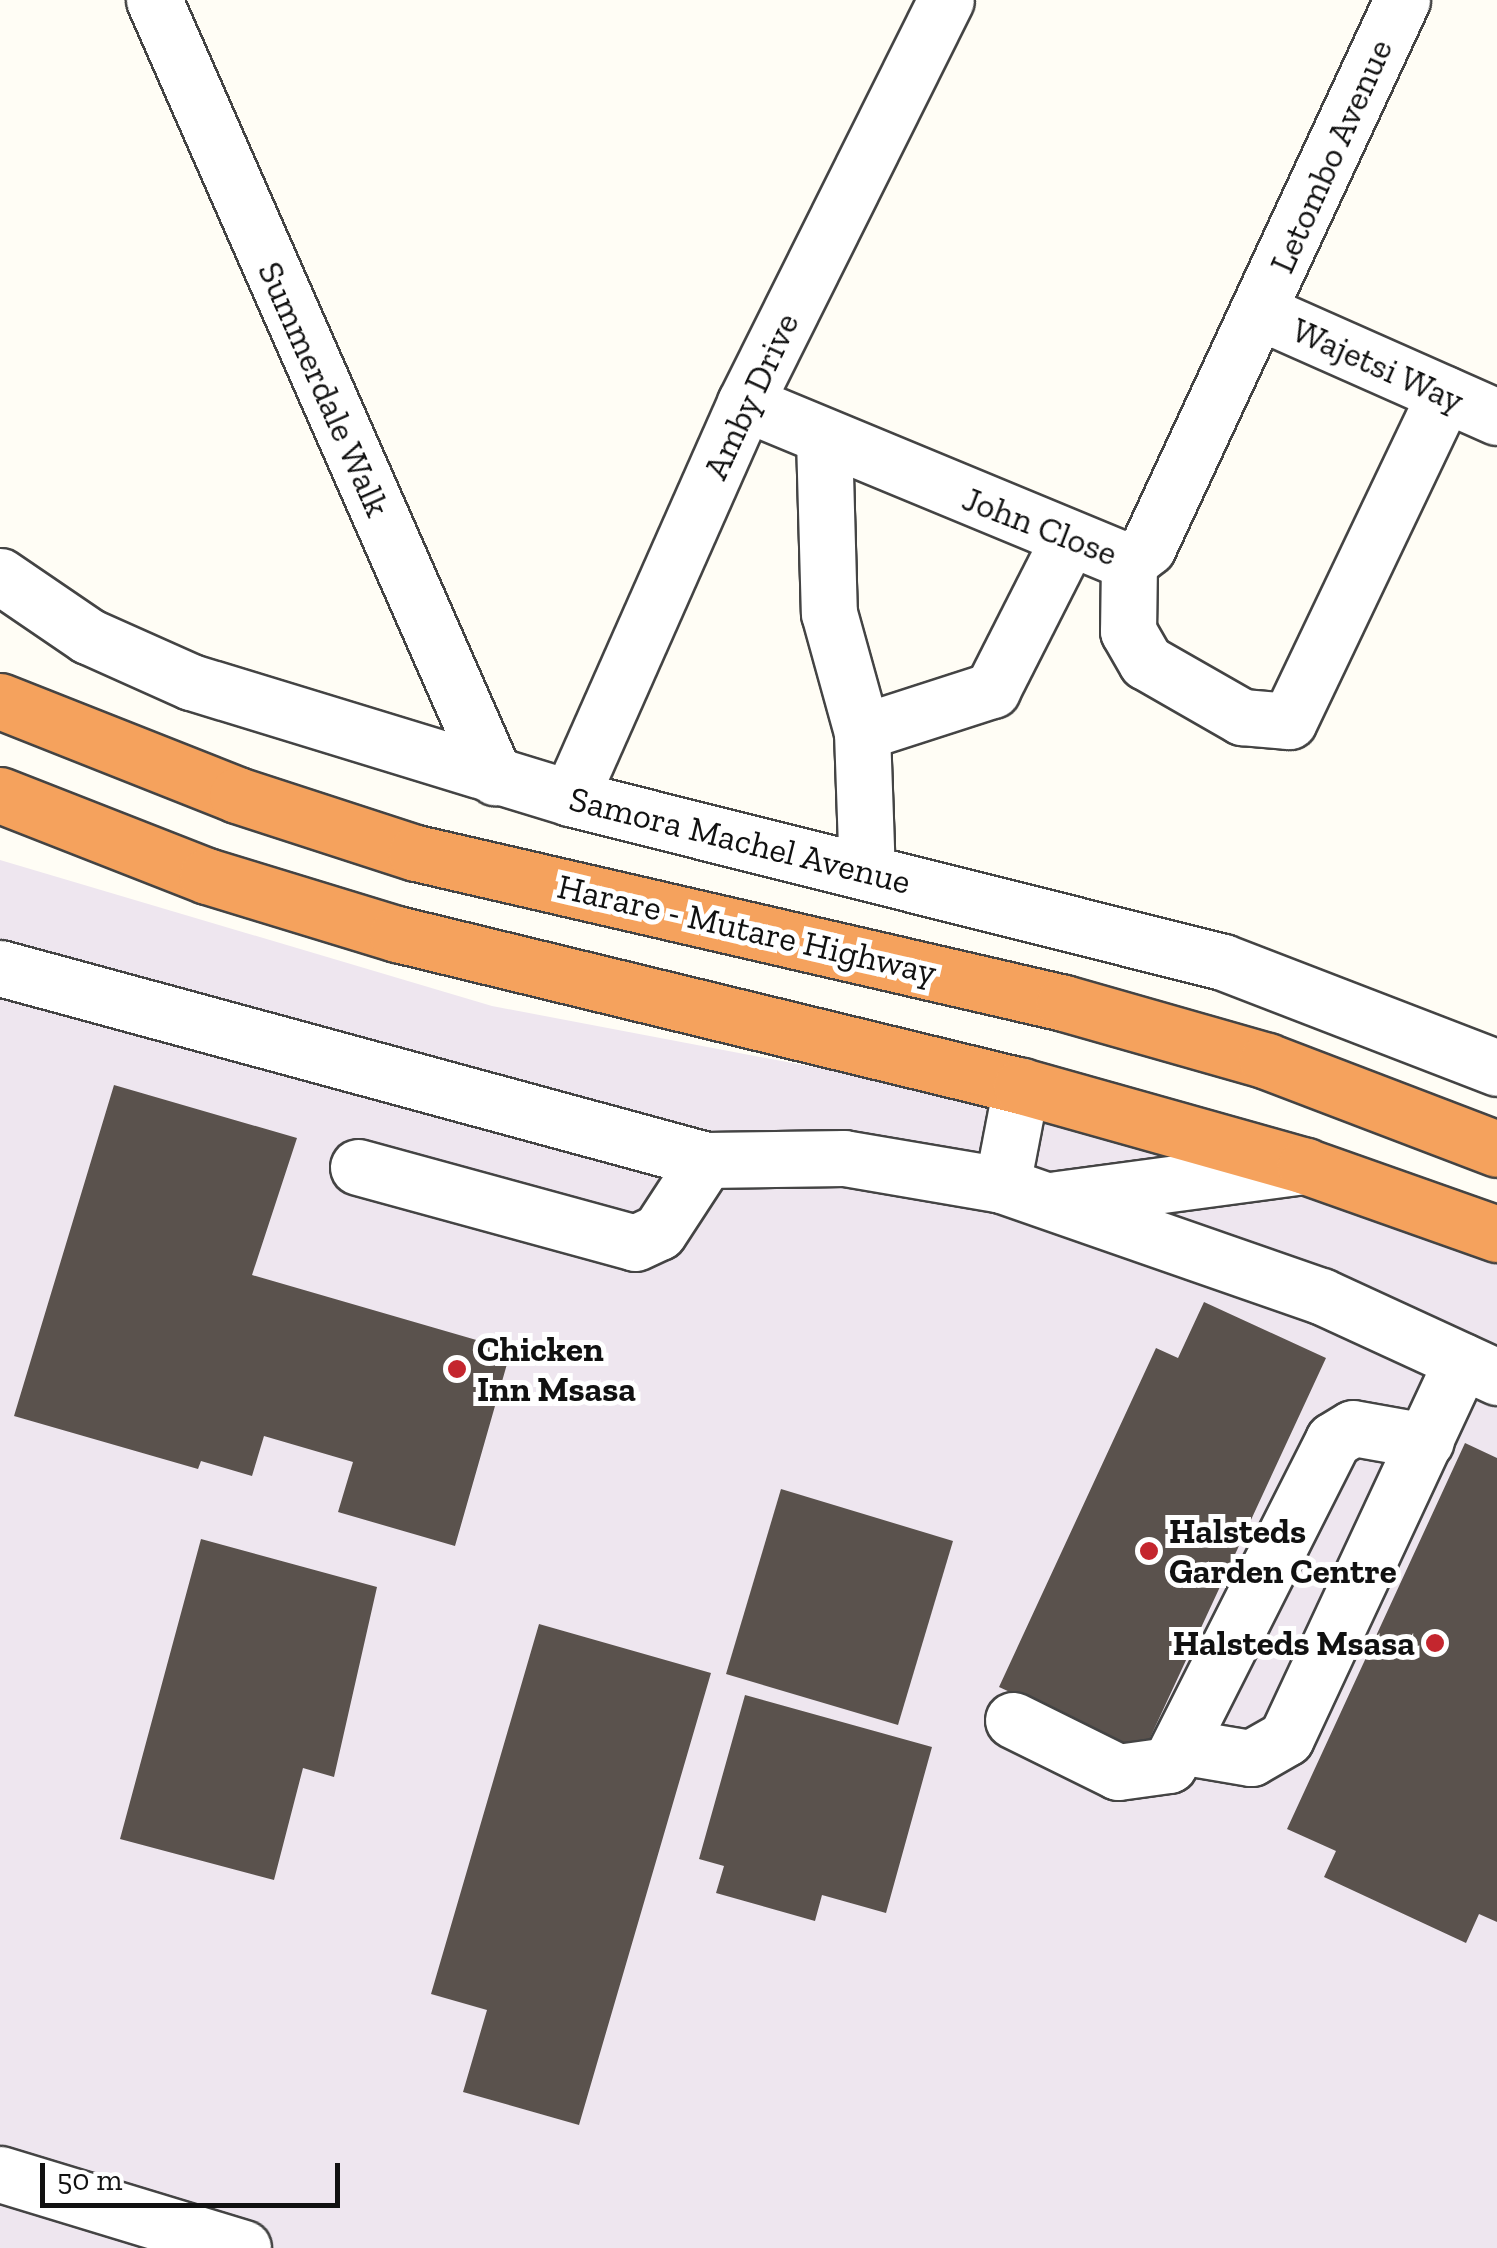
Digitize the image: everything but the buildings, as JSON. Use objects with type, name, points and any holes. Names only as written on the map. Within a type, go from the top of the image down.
[{"type":"highway","name":"Harare - Mutare Highway","points":[[0,701],[238,795],[416,852],[1064,1003],[1267,1060],[1497,1148]]},
{"type":"highway","points":[[0,795],[207,876],[397,934],[1021,1086],[1305,1166],[1497,1234]]},
{"type":"street","name":"Summerdale Walk","points":[[154,0],[495,777]]},
{"type":"street","name":"Amby Drive","points":[[570,798],[745,403],[946,0]]},
{"type":"street","name":"Letombo Avenue","points":[[1260,312],[1402,0]]},
{"type":"street","name":"John Close","points":[[745,403],[1068,542],[1129,562],[1148,546],[1260,312]]},
{"type":"street","name":"Wajetsi Way","points":[[1260,312],[1497,418]]},
{"type":"street","points":[[1129,562],[1128,631],[1146,662],[1242,717],[1289,721],[1444,394]]},
{"type":"street","points":[[824,438],[833,642],[862,732],[868,872]]},
{"type":"street","points":[[862,732],[992,690],[1068,542]]},
{"type":"street","name":"Samora Machel Avenue","points":[[0,576],[141,663],[570,798],[1224,962],[1497,1068]]},
{"type":"street","points":[[0,968],[706,1160],[844,1158],[1026,1193],[1321,1296],[1480,1369],[1426,1442],[1286,1738],[1251,1758],[1185,1747]]},
{"type":"street","points":[[1021,1086],[1026,1193]]},
{"type":"street","points":[[358,1167],[635,1243],[660,1232],[706,1160]]},
{"type":"street","points":[[1026,1193],[1305,1166]]},
{"type":"street","points":[[1013,1720],[1134,1776],[1169,1765],[1185,1747],[1332,1440],[1353,1428],[1426,1442]]},
{"type":"street","points":[[0,2174],[243,2248]]},
{"type":"shaded area","points":[[0,860],[492,1006],[1029,1108],[1497,1261],[1497,2248],[0,2248]]},
{"type":"place","name":"Chicken Inn Msasa","points":[[457,1369]]},
{"type":"place","name":"Halsteds Garden Centre","points":[[1149,1551]]},
{"type":"place","name":"Halsteds Msasa","points":[[1435,1643]]}]
